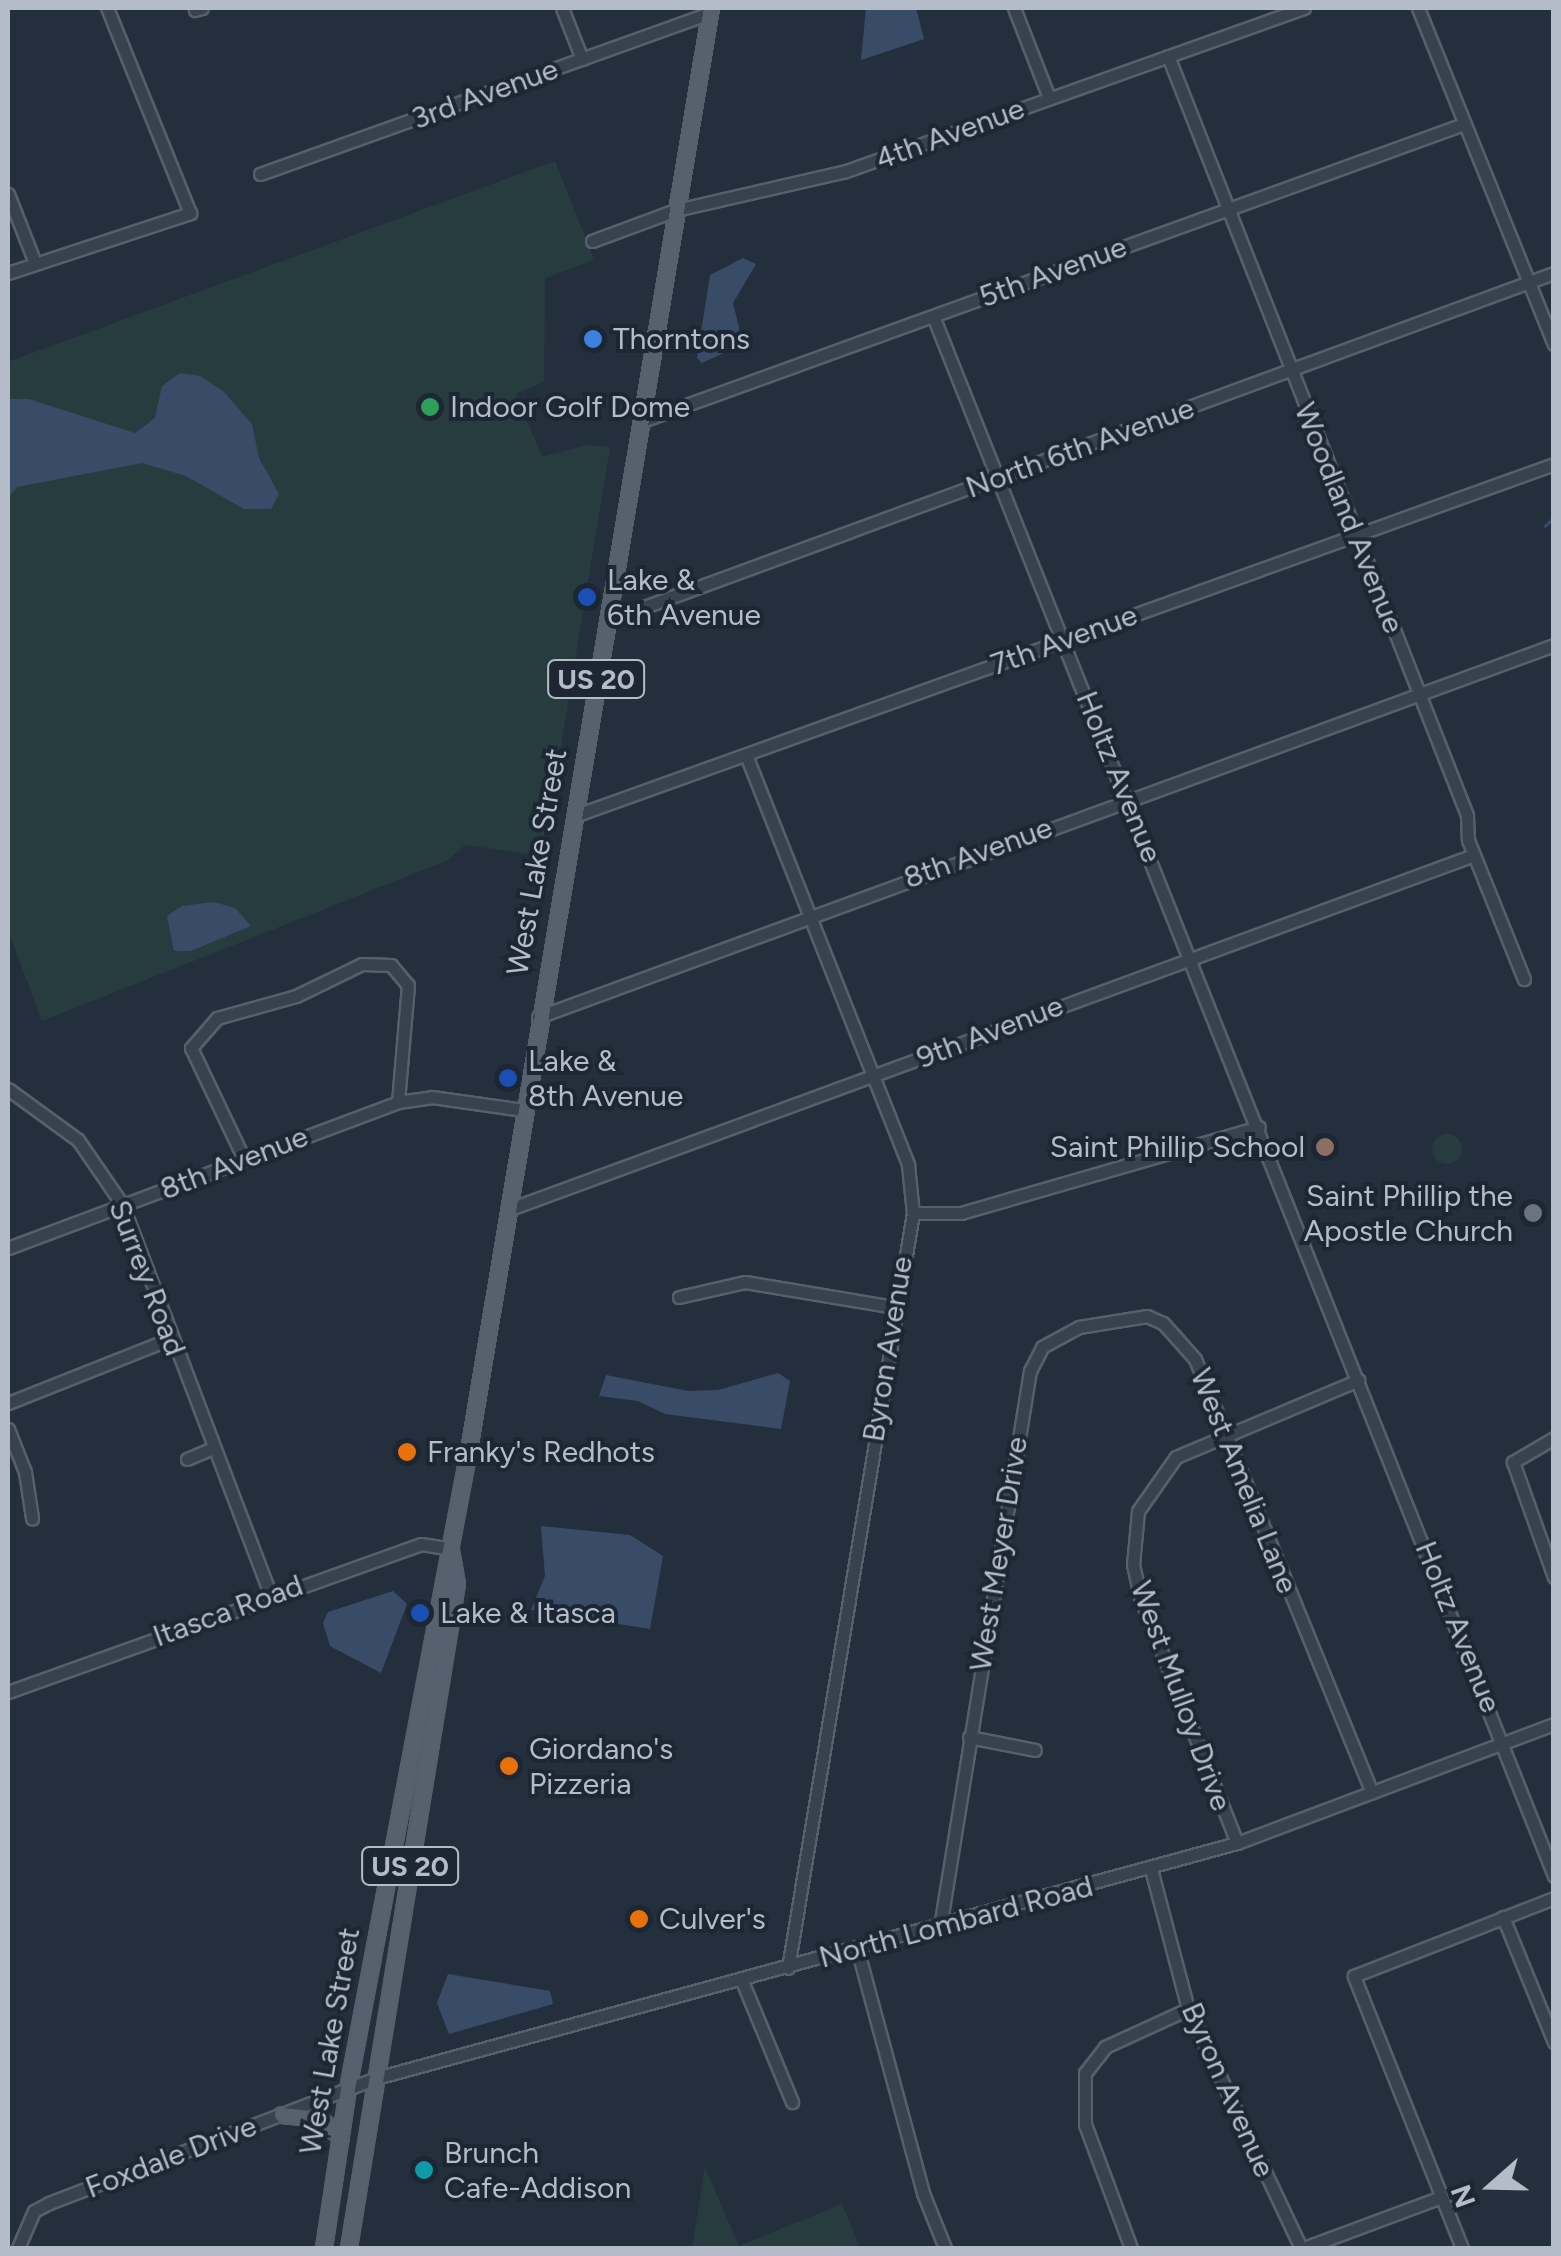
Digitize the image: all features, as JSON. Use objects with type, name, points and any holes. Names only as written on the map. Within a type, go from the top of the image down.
[{"type":"main road","name":"West Lake Street","points":[[324,2248],[348,2090],[451,1550],[710,10]]},
{"type":"main road","name":"West Lake Street","points":[[349,2248],[457,1584],[451,1550]]},
{"type":"main road","points":[[282,2115],[320,2120],[341,2137]]},
{"type":"street","points":[[8,274],[190,213],[107,8]]},
{"type":"street","points":[[562,8],[582,59]]},
{"type":"street","points":[[1014,8],[1049,98]]},
{"type":"street","name":"4th Avenue","points":[[592,241],[676,210],[846,172],[1304,8]]},
{"type":"street","points":[[1418,8],[1554,344]]},
{"type":"street","name":"3rd Avenue","points":[[260,174],[710,10]]},
{"type":"street","name":"Woodland Avenue","points":[[1168,56],[1467,815],[1474,855],[1524,979]]},
{"type":"street","name":"5th Avenue","points":[[642,421],[1464,124]]},
{"type":"street","points":[[8,194],[35,264]]},
{"type":"street","name":"North 6th Avenue","points":[[606,621],[1554,273]]},
{"type":"street","name":"Holtz Avenue","points":[[933,316],[1504,1742],[1554,1876]]},
{"type":"street","name":"7th Avenue","points":[[574,816],[1554,464]]},
{"type":"street","points":[[1549,646],[1554,659]]},
{"type":"street","name":"8th Avenue","points":[[538,1017],[1549,646]]},
{"type":"street","name":"Byron Avenue","points":[[746,755],[908,1165],[912,1213],[788,1968]]},
{"type":"street","name":"9th Avenue","points":[[507,1210],[1190,956],[1474,855]]},
{"type":"street","points":[[244,1159],[192,1048],[217,1018],[291,998],[362,964],[391,965],[408,985],[398,1102]]},
{"type":"street","name":"Surrey Road","points":[[8,1088],[78,1140],[122,1204],[170,1339],[270,1594]]},
{"type":"street","name":"8th Avenue","points":[[8,1248],[398,1102],[432,1097],[524,1110]]},
{"type":"street","points":[[912,1213],[961,1213],[1258,1127]]},
{"type":"street","points":[[679,1297],[745,1282],[895,1307]]},
{"type":"street","name":"West Amelia Lane","points":[[1030,1371],[1042,1347],[1066,1332],[1122,1316],[1147,1316],[1184,1343],[1225,1433],[1372,1792]]},
{"type":"street","points":[[8,1403],[170,1339]]},
{"type":"street","name":"West Meyer Drive","points":[[940,1927],[1030,1371]]},
{"type":"street","name":"West Mulloy Drive","points":[[1237,1843],[1144,1610],[1133,1564],[1138,1511],[1176,1457],[1225,1433],[1358,1380]]},
{"type":"street","points":[[8,1429],[25,1472],[32,1518]]},
{"type":"street","points":[[1554,1438],[1513,1462],[1554,1577]]},
{"type":"street","points":[[186,1459],[213,1448]]},
{"type":"street","name":"Itasca Road","points":[[8,1692],[270,1594],[421,1544],[451,1550]]},
{"type":"street","name":"North Lombard Road","points":[[348,2090],[376,2078],[1237,1843],[1554,1724]]},
{"type":"street","points":[[969,1738],[1034,1750]]},
{"type":"street","name":"Byron Avenue","points":[[1151,1869],[1188,2008],[1302,2248]]},
{"type":"street","points":[[1462,2248],[1356,1974],[1554,1898]]},
{"type":"street","points":[[1503,1917],[1554,2042]]},
{"type":"street","points":[[857,1948],[923,2193],[945,2248]]},
{"type":"street","points":[[742,1981],[792,2102]]},
{"type":"street","points":[[1131,2248],[1085,2124],[1085,2073],[1104,2046],[1188,2008]]},
{"type":"street","name":"Foxdale Drive","points":[[18,2248],[34,2211],[49,2203],[348,2090]]},
{"type":"street","points":[[1302,2248],[1442,2197]]},
{"type":"green space","points":[[555,161],[594,260],[545,278],[544,382],[516,394],[542,457],[587,445],[610,447],[543,856],[465,845],[448,860],[42,1021],[8,930],[8,362]]},
{"type":"green space","points":[[1447,1134],[1461,1143],[1462,1149],[1453,1163],[1447,1164],[1433,1155],[1432,1149],[1441,1135]]},
{"type":"green space","points":[[705,2167],[739,2246],[842,2204],[860,2248],[692,2248]]},
{"type":"water","points":[[866,8],[916,8],[924,39],[861,60]]},
{"type":"water","points":[[743,258],[756,264],[733,303],[743,344],[702,363],[697,358],[710,275]]},
{"type":"water","points":[[180,373],[200,376],[223,391],[252,424],[259,458],[279,494],[271,509],[244,509],[186,476],[142,463],[17,487],[8,498],[8,399],[29,399],[135,433],[155,418],[162,386]]},
{"type":"water","points":[[214,902],[235,908],[251,926],[191,951],[174,951],[167,916],[182,906]]},
{"type":"water","points":[[778,1373],[790,1381],[781,1429],[665,1414],[638,1401],[599,1396],[606,1375],[688,1391],[718,1390]]},
{"type":"water","points":[[541,1526],[630,1535],[663,1556],[650,1629],[531,1610],[545,1576]]},
{"type":"water","points":[[393,1591],[407,1604],[381,1673],[330,1646],[323,1623],[328,1612]]},
{"type":"water","points":[[448,1974],[550,1991],[553,2004],[449,2034],[437,2003]]},
{"type":"waterway","points":[[1545,526],[1554,517]]},
{"type":"place","name":"Thorntons","points":[[593,339]]},
{"type":"place","name":"Indoor Golf Dome","points":[[430,407]]},
{"type":"place","name":"Lake & 6th Avenue","points":[[587,597]]},
{"type":"place","name":"Lake & 8th Avenue","points":[[508,1078]]},
{"type":"place","name":"Saint Phillip School","points":[[1325,1147]]},
{"type":"place","name":"Saint Phillip the Apostle Church","points":[[1533,1213]]},
{"type":"place","name":"Franky's Redhots","points":[[407,1452]]},
{"type":"place","name":"Lake & Itasca","points":[[420,1613]]},
{"type":"place","name":"Giordano's Pizzeria","points":[[509,1766]]},
{"type":"place","name":"Culver's","points":[[639,1919]]},
{"type":"place","name":"Brunch Cafe-Addison","points":[[424,2170]]}]
